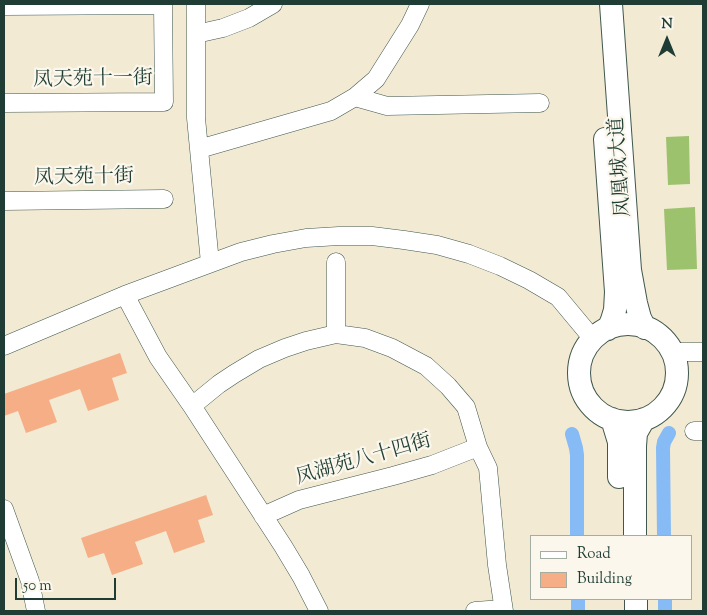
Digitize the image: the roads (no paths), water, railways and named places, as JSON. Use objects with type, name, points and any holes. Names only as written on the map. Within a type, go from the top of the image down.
[{"type":"main road","name":"凤凰城大道","points":[[596,4],[616,292],[615,310],[612,320],[600,334]]},
{"type":"main road","name":"凤凰城大道","points":[[611,4],[630,270],[640,318],[646,328]]},
{"type":"main road","points":[[627,324],[646,328],[666,342],[672,352],[677,368],[676,384],[670,400],[659,412],[633,422],[612,419],[597,412],[586,400],[580,385],[578,368],[583,353],[600,334],[617,325],[627,324]]},
{"type":"main road","points":[[612,419],[619,442],[620,535]]},
{"type":"main road","points":[[635,535],[636,433],[644,419]]},
{"type":"street","points":[[196,4],[196,118],[210,263]]},
{"type":"street","points":[[196,34],[224,28],[250,18],[273,4]]},
{"type":"street","points":[[199,149],[330,111],[355,98],[376,78],[410,25],[420,4]]},
{"type":"street","name":"凤天苑十一街","points":[[4,6],[164,5],[164,102],[4,104]]},
{"type":"street","points":[[355,98],[387,106],[540,103]]},
{"type":"street","name":"凤天苑十街","points":[[4,201],[164,199]]},
{"type":"street","points":[[4,346],[125,295],[241,252],[306,238],[339,236],[372,236],[404,240],[469,254],[530,280],[558,297],[600,334]]},
{"type":"street","points":[[336,262],[336,334]]},
{"type":"street","points":[[125,295],[158,357],[283,546],[319,611]]},
{"type":"street","points":[[192,406],[219,384],[259,360],[306,340],[336,334],[365,338],[392,348],[426,366],[448,386],[466,408],[478,447],[488,468],[503,610],[475,611]]},
{"type":"street","points":[[672,352],[703,352]]},
{"type":"street","name":"凤湖苑八十四街","points":[[263,516],[300,500],[424,467],[478,447]]},
{"type":"street","points":[[4,509],[30,581],[36,611]]},
{"type":"waterway","points":[[664,535],[663,448],[669,433]]},
{"type":"waterway","points":[[572,434],[577,455],[577,535]]},
{"type":"waterway","points":[[578,600],[578,611]]},
{"type":"waterway","points":[[665,600],[665,611]]}]
